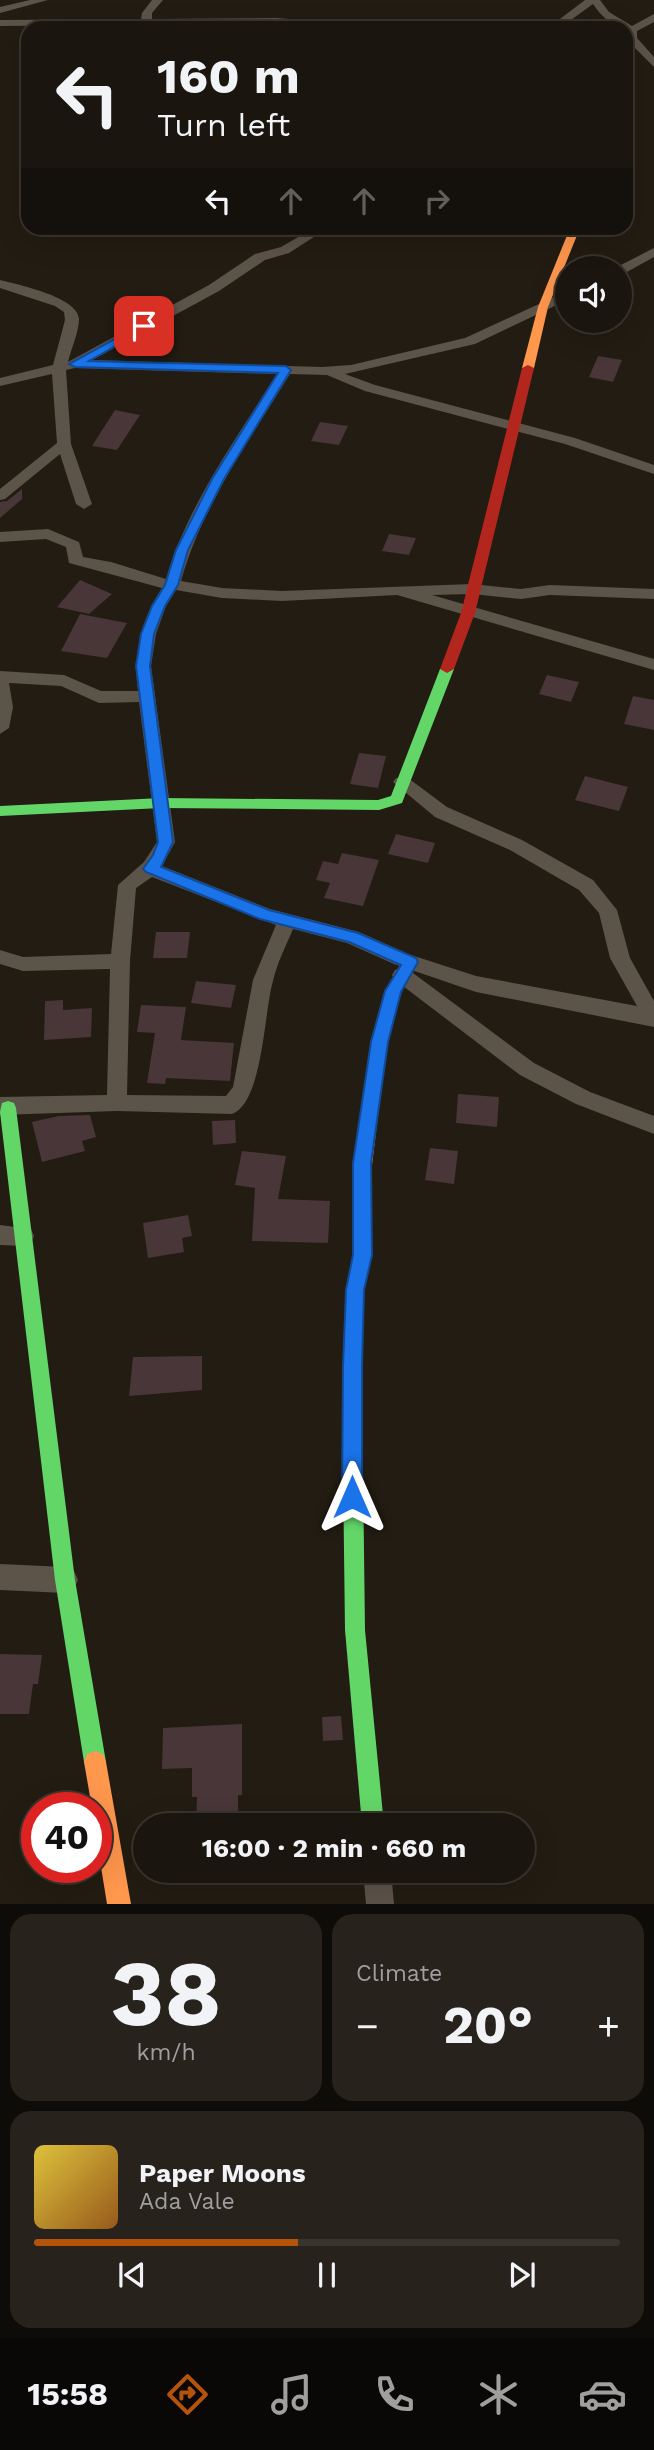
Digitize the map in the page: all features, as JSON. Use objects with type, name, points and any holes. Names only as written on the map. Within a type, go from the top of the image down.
[{"type":"street","points":[[0,10],[43,0]]},
{"type":"street","points":[[158,0],[147,13],[146,21],[276,21]]},
{"type":"street","points":[[563,21],[594,0],[615,21]]},
{"type":"street","points":[[649,26],[654,17]]},
{"type":"street","points":[[0,23],[21,23]]},
{"type":"street","points":[[636,50],[654,64]]},
{"type":"street","points":[[0,382],[75,364],[214,288],[260,257],[285,250],[310,235]]},
{"type":"street","points":[[0,811],[161,803],[379,805],[397,799],[468,612],[543,307],[572,235]]},
{"type":"street","points":[[632,264],[654,252]]},
{"type":"street","points":[[0,284],[61,303],[70,310],[72,320],[58,369],[64,444],[84,504]]},
{"type":"street","points":[[75,364],[322,371],[351,369],[470,341],[555,301]]},
{"type":"street","points":[[117,1103],[120,961],[127,885],[151,869],[160,858],[166,842],[143,666],[148,634],[159,606],[172,585],[182,550],[218,479],[286,370]]},
{"type":"street","points":[[322,371],[370,388],[514,426],[654,470]]},
{"type":"street","points":[[0,496],[64,444]]},
{"type":"street","points":[[0,537],[48,534],[74,545],[75,560],[172,585],[222,593],[282,596],[472,589],[521,594],[564,590],[654,594]]},
{"type":"street","points":[[398,590],[654,665]]},
{"type":"street","points":[[0,728],[5,707],[0,679],[64,681],[99,696],[147,696]]},
{"type":"street","points":[[402,782],[441,812],[516,845],[586,884],[608,910],[620,958],[653,1018]]},
{"type":"street","points":[[151,869],[287,921],[352,937],[406,969],[527,1069],[583,1098],[654,1125]]},
{"type":"street","points":[[119,1904],[65,1580],[23,1236],[4,1107],[117,1103],[223,1107],[232,1105],[243,1089],[263,980],[287,921]]},
{"type":"street","points":[[0,957],[23,964],[120,961]]},
{"type":"street","points":[[406,969],[653,1018]]},
{"type":"street","points":[[372,1813],[355,1630],[352,1457],[355,1290],[362,1255],[362,1163],[379,1042],[393,991],[406,969]]},
{"type":"street","points":[[0,1236],[23,1236]]},
{"type":"street","points":[[0,1577],[65,1580]]},
{"type":"street","points":[[378,1883],[380,1904]]},
{"type":"building","points":[[598,356],[622,360],[613,382],[589,377]]},
{"type":"building","points":[[115,410],[140,415],[117,450],[92,446]]},
{"type":"building","points":[[320,422],[348,426],[339,445],[311,441]]},
{"type":"building","points":[[22,489],[22,499],[0,518],[0,502],[7,501]]},
{"type":"building","points":[[389,534],[416,538],[409,555],[382,551]]},
{"type":"building","points":[[80,580],[112,594],[89,614],[57,607]]},
{"type":"building","points":[[80,614],[127,623],[107,658],[61,651]]},
{"type":"building","points":[[547,675],[579,682],[571,702],[539,694]]},
{"type":"building","points":[[633,696],[654,700],[654,730],[624,724]]},
{"type":"building","points":[[359,753],[386,756],[378,788],[350,784]]},
{"type":"building","points":[[585,776],[628,787],[619,811],[575,800]]},
{"type":"building","points":[[396,834],[435,843],[428,863],[388,854]]},
{"type":"building","points":[[342,853],[379,860],[363,906],[324,898],[330,883],[316,880],[323,861],[338,864]]},
{"type":"building","points":[[156,932],[190,932],[187,958],[153,958]]},
{"type":"building","points":[[196,981],[236,985],[231,1008],[191,1003]]},
{"type":"building","points":[[63,1000],[63,1010],[92,1008],[91,1037],[44,1040],[45,1001]]},
{"type":"building","points":[[141,1005],[186,1007],[181,1040],[234,1043],[230,1081],[166,1078],[165,1084],[147,1083],[155,1033],[137,1032]]},
{"type":"building","points":[[458,1094],[499,1097],[497,1127],[456,1123]]},
{"type":"building","points":[[90,1115],[96,1137],[82,1141],[85,1151],[42,1162],[32,1122],[59,1116]]},
{"type":"building","points":[[235,1120],[236,1143],[213,1145],[212,1121]]},
{"type":"building","points":[[430,1148],[458,1151],[454,1184],[425,1180]]},
{"type":"building","points":[[242,1151],[286,1156],[278,1199],[330,1201],[328,1243],[252,1241],[255,1188],[235,1185]]},
{"type":"building","points":[[188,1215],[192,1236],[182,1238],[184,1252],[148,1258],[143,1223]]},
{"type":"building","points":[[202,1356],[202,1390],[129,1396],[133,1357]]},
{"type":"building","points":[[0,1654],[42,1655],[38,1684],[33,1684],[29,1714],[0,1714]]},
{"type":"building","points":[[341,1716],[343,1740],[323,1741],[322,1717]]},
{"type":"building","points":[[242,1724],[242,1795],[238,1795],[238,1813],[196,1813],[197,1797],[192,1797],[192,1768],[162,1769],[163,1728]]},
{"type":"traffic: fast","points":[[0,811],[161,803],[379,805],[397,799],[447,669]]},
{"type":"traffic: fast","points":[[8,1108],[65,1580],[95,1762]]},
{"type":"traffic: fast","points":[[362,1173],[362,1255],[355,1290],[352,1392],[355,1630],[372,1813]]},
{"type":"traffic: slow","points":[[528,368],[543,307],[572,235]]},
{"type":"traffic: slow","points":[[362,1173],[379,1042],[393,991],[410,962]]},
{"type":"traffic: slow","points":[[95,1762],[119,1904]]},
{"type":"traffic: jam","points":[[447,669],[468,613],[528,368]]},
{"type":"route","points":[[144,326],[75,364],[286,370],[218,479],[182,550],[172,585],[159,606],[148,634],[143,666],[166,842],[160,858],[151,869],[266,915],[352,937],[410,962],[393,991],[379,1042],[362,1163],[362,1255],[355,1290],[352,1497]]}]
